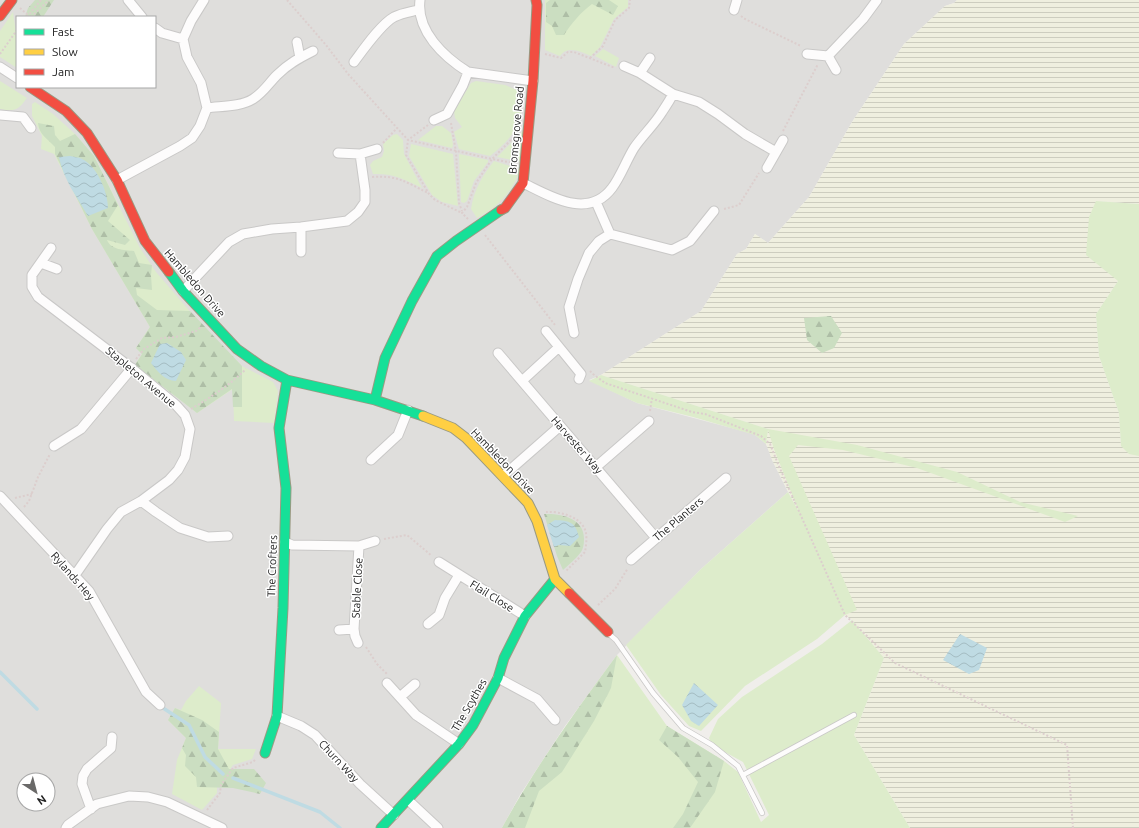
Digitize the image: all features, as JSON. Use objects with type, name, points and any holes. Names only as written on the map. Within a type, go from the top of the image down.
[{"type":"street","points":[[0,16],[12,0]]},
{"type":"street","points":[[128,0],[141,16]]},
{"type":"street","points":[[117,180],[180,146],[192,138],[200,126],[207,108],[201,83],[187,57],[183,40],[191,22],[204,0]]},
{"type":"street","points":[[420,0],[418,10],[426,31],[436,45],[448,57],[468,72],[533,81]]},
{"type":"street","name":"Bromsgrove Road","points":[[375,400],[384,358],[412,301],[437,256],[456,241],[505,208],[523,183],[526,166],[533,81],[538,5],[536,0]]},
{"type":"street","points":[[734,10],[737,0]]},
{"type":"street","points":[[824,56],[863,19],[877,0]]},
{"type":"street","points":[[354,62],[382,26],[393,18],[418,10]]},
{"type":"street","points":[[156,29],[162,33],[183,40]]},
{"type":"street","points":[[297,42],[300,58]]},
{"type":"street","points":[[207,108],[252,100],[293,61],[313,51]]},
{"type":"street","points":[[807,54],[824,56],[836,70]]},
{"type":"street","points":[[640,74],[650,58]]},
{"type":"street","points":[[624,66],[673,94],[699,102],[718,114],[744,134],[776,152]]},
{"type":"street","points":[[0,67],[16,77]]},
{"type":"street","points":[[434,120],[447,114],[463,85],[468,72]]},
{"type":"street","name":"Hambledon Drive","points":[[31,88],[66,112],[87,133],[117,180],[145,241],[183,291],[237,349],[254,361],[287,380],[375,400],[408,410],[452,428],[466,438],[528,503],[537,521],[556,580],[608,632]]},
{"type":"street","points":[[523,183],[562,201],[579,204],[596,202],[611,189],[634,149],[662,113],[673,94]]},
{"type":"street","points":[[0,115],[23,116],[31,128]]},
{"type":"street","points":[[767,168],[783,140]]},
{"type":"street","points":[[338,153],[360,154],[377,149]]},
{"type":"street","points":[[183,291],[228,242],[244,234],[272,229],[347,221],[358,212],[364,202],[364,178],[360,154]]},
{"type":"street","points":[[596,202],[610,234]]},
{"type":"street","points":[[610,234],[672,250],[690,241],[714,211]]},
{"type":"street","points":[[301,227],[301,252]]},
{"type":"street","points":[[574,333],[570,307],[578,279],[589,253],[599,242],[610,234]]},
{"type":"street","name":"Stapleton Avenue","points":[[51,248],[32,275],[32,287],[38,297],[131,367],[176,405],[184,413],[190,429],[185,457],[178,470],[169,480],[141,501],[122,512],[112,523],[75,576]]},
{"type":"street","points":[[41,262],[58,269]]},
{"type":"street","points":[[546,331],[581,374],[579,379]]},
{"type":"street","points":[[523,380],[559,347]]},
{"type":"street","name":"Harvester Way","points":[[498,353],[523,380],[560,426],[656,538]]},
{"type":"street","points":[[54,446],[81,429],[131,367]]},
{"type":"street","name":"The Crofters","points":[[265,753],[277,716],[286,488],[279,428],[287,380]]},
{"type":"street","points":[[371,460],[398,435],[408,410]]},
{"type":"street","points":[[596,467],[649,421]]},
{"type":"street","points":[[503,476],[560,426]]},
{"type":"street","name":"The Planters","points":[[631,560],[726,478]]},
{"type":"street","name":"Rylands Hey","points":[[2,499],[89,591],[146,692],[160,704]]},
{"type":"street","points":[[141,501],[180,528],[208,537],[228,536]]},
{"type":"street","name":"Stable Close","points":[[285,542],[292,545],[359,546],[375,541]]},
{"type":"street","name":"Stable Close","points":[[358,643],[354,629],[359,546]]},
{"type":"street","name":"Flail Close","points":[[438,562],[525,616]]},
{"type":"street","name":"Flail Close","points":[[428,624],[439,615],[444,598],[459,575]]},
{"type":"street","name":"The Scythes","points":[[381,828],[459,744],[473,725],[498,678],[504,658],[525,616],[556,580]]},
{"type":"street","name":"Stable Close","points":[[339,630],[354,629]]},
{"type":"street","points":[[498,678],[537,698],[555,720]]},
{"type":"street","points":[[388,684],[416,715],[459,744]]},
{"type":"street","points":[[400,697],[414,684]]},
{"type":"street","name":"Churn Way","points":[[277,716],[301,726],[315,735],[360,784],[394,815]]},
{"type":"street","points":[[91,808],[82,784],[83,776],[87,770],[111,748],[112,737]]},
{"type":"street","points":[[66,828],[68,824],[97,804],[129,796],[148,797],[167,802],[222,828]]},
{"type":"street","points":[[408,800],[438,828]]},
{"type":"lane","points":[[608,632],[616,640],[653,693],[683,728],[712,745],[738,766],[762,813]]},
{"type":"lane","points":[[743,774],[854,715]]},
{"type":"path","points":[[28,16],[41,0]]},
{"type":"path","points":[[32,16],[49,0]]},
{"type":"path","points":[[287,0],[326,45],[348,74],[408,140],[456,152],[526,166]]},
{"type":"path","points":[[590,58],[603,46],[615,20],[629,8],[630,0]]},
{"type":"path","points":[[734,10],[745,19],[805,48],[807,54]]},
{"type":"path","points":[[0,54],[16,31]]},
{"type":"path","points":[[535,51],[561,58],[568,52],[574,52],[616,68],[624,66]]},
{"type":"path","points":[[783,140],[781,136],[824,56]]},
{"type":"path","points":[[447,114],[450,119],[456,152],[459,203],[462,212]]},
{"type":"path","points":[[434,120],[408,140],[406,154],[429,194],[435,200],[462,212],[477,227],[556,327]]},
{"type":"path","points":[[462,212],[467,207],[476,183],[492,159],[529,122]]},
{"type":"path","points":[[377,149],[397,128]]},
{"type":"path","points":[[714,211],[739,205],[758,173],[767,168]]},
{"type":"path","points":[[364,178],[387,176],[404,180],[429,194]]},
{"type":"path","points":[[131,367],[144,349],[162,338],[176,337],[196,331],[209,319]]},
{"type":"path","points":[[184,413],[219,392],[236,379],[254,361]]},
{"type":"path","points":[[588,368],[605,383],[692,412],[706,414],[761,436],[770,444],[845,615],[895,663],[1067,745],[1073,828]]},
{"type":"path","points":[[649,421],[652,398]]},
{"type":"path","points":[[17,515],[29,501],[38,477],[54,446]]},
{"type":"path","points":[[2,499],[32,494]]},
{"type":"path","points":[[533,513],[551,512],[565,514],[576,519],[584,527],[586,533],[585,552],[556,580]]},
{"type":"path","points":[[375,541],[407,534],[438,562]]},
{"type":"path","points":[[589,613],[615,590],[631,560]]},
{"type":"path","points":[[358,643],[366,646],[377,664],[391,678],[388,684]]},
{"type":"path","points":[[200,818],[220,792],[221,785],[233,768],[252,762],[265,753]]},
{"type":"shaded area","points":[[0,0],[957,0],[954,3],[945,6],[904,44],[852,122],[809,197],[768,243],[755,234],[746,249],[737,254],[701,311],[601,375],[589,380],[637,403],[754,434],[766,444],[788,492],[701,569],[617,655],[565,726],[520,795],[502,828],[0,828]]},
{"type":"green space","points":[[35,0],[54,0],[44,16],[25,16],[28,8]]},
{"type":"green space","points":[[545,0],[628,0],[628,7],[614,19],[600,47],[591,56],[579,51],[571,50],[560,56],[545,50]]},
{"type":"green space","points":[[550,0],[609,0],[618,6],[613,15],[592,4],[576,18],[564,35],[556,35],[552,26],[546,22],[546,3]]},
{"type":"green space","points":[[957,0],[1139,0],[1139,204],[1096,201],[1118,281],[1096,314],[1099,356],[1119,413],[1121,446],[1139,448],[1139,828],[910,828],[854,735],[884,658],[852,620],[845,615],[802,518],[773,462],[766,444],[768,429],[601,375],[701,311],[737,254],[746,249],[755,234],[768,243],[809,197],[852,122],[904,44],[945,6],[954,3]]},
{"type":"green space","points":[[13,12],[16,33],[16,67],[0,57],[0,31]]},
{"type":"green space","points":[[603,49],[619,58],[616,67],[595,56]]},
{"type":"green space","points":[[0,81],[27,98],[18,108],[13,110],[0,109]]},
{"type":"green space","points":[[476,81],[505,85],[517,90],[520,100],[520,119],[516,128],[505,143],[490,156],[459,149],[454,132],[462,127],[455,118],[454,111],[471,83]]},
{"type":"green space","points":[[35,102],[53,114],[75,134],[94,156],[140,248],[156,272],[200,323],[242,366],[273,382],[278,391],[274,423],[234,421],[233,389],[197,413],[135,365],[142,354],[136,348],[150,327],[92,229],[54,154],[41,149],[42,136],[32,116],[32,104]]},
{"type":"green space","points":[[38,123],[54,126],[55,135],[60,141],[75,134],[94,156],[118,205],[108,221],[130,240],[125,245],[107,240],[115,248],[134,251],[139,263],[152,265],[152,290],[136,288],[137,295],[157,310],[190,311],[242,366],[242,407],[233,407],[232,389],[197,413],[135,365],[142,354],[136,348],[150,327],[92,229],[55,154],[55,147],[42,134]]},
{"type":"green space","points":[[436,126],[442,126],[451,133],[452,148],[418,140]]},
{"type":"green space","points":[[524,130],[522,162],[497,157]]},
{"type":"green space","points":[[397,134],[403,140],[404,154],[422,188],[404,179],[387,174],[373,174],[370,165],[373,161],[382,157],[384,151],[383,144],[393,135]]},
{"type":"green space","points":[[411,144],[453,154],[458,206],[442,202],[432,195],[409,156]]},
{"type":"green space","points":[[459,154],[488,160],[474,181],[467,201],[464,203],[461,202]]},
{"type":"green space","points":[[494,161],[520,169],[513,185],[504,198],[492,209],[477,218],[471,209],[476,189]]},
{"type":"green space","points":[[1096,201],[1139,204],[1139,456],[1129,454],[1121,446],[1119,413],[1099,356],[1096,314],[1118,281],[1086,255],[1089,217]]},
{"type":"green space","points":[[831,316],[842,333],[834,348],[822,353],[807,340],[804,318]]},
{"type":"green space","points":[[601,375],[768,429],[857,445],[957,472],[1020,502],[1078,516],[1065,522],[917,468],[843,450],[798,445],[789,456],[857,610],[845,615],[817,639],[745,686],[701,731],[689,726],[661,695],[626,645],[701,569],[788,492],[799,512],[768,430],[766,444],[755,435],[637,403],[589,381]]},
{"type":"green space","points":[[544,514],[571,518],[581,527],[584,542],[582,551],[563,570],[557,556]]},
{"type":"green space","points":[[852,620],[884,658],[854,735],[910,828],[502,828],[542,761],[617,655],[667,726],[724,761],[738,772],[761,822],[769,815],[743,762],[712,745],[709,738],[718,719],[742,697],[822,644]]},
{"type":"green space","points":[[617,655],[611,688],[594,721],[562,772],[539,791],[525,828],[502,828],[542,761]]},
{"type":"green space","points":[[199,686],[221,703],[218,749],[256,749],[252,759],[233,765],[217,786],[217,793],[202,810],[172,794],[177,760],[186,738],[168,720],[175,708],[181,710],[186,701]]},
{"type":"green space","points":[[175,708],[202,720],[219,732],[218,749],[229,769],[254,769],[266,783],[260,794],[233,788],[197,787],[196,777],[185,766],[186,755],[182,748],[186,738],[168,720]]},
{"type":"green space","points":[[667,726],[724,761],[715,792],[690,828],[673,828],[683,814],[698,782],[678,757],[659,740]]},
{"type":"water","points":[[70,156],[81,158],[97,173],[104,187],[108,208],[88,216],[71,188],[61,165],[59,157]]},
{"type":"water","points":[[167,343],[181,352],[186,360],[176,381],[172,381],[165,377],[151,363],[160,344]]},
{"type":"water","points":[[555,520],[571,523],[576,528],[579,537],[570,546],[559,545],[554,547],[547,525]]},
{"type":"water","points":[[960,634],[987,648],[979,670],[969,674],[943,660]]},
{"type":"water","points":[[694,683],[718,705],[699,726],[691,721],[682,705]]},
{"type":"waterway","points":[[0,672],[37,709]]},
{"type":"waterway","points":[[160,706],[189,725],[205,757],[223,774]]},
{"type":"waterway","points":[[233,778],[320,812],[340,828]]},
{"type":"traffic: fast","points":[[375,400],[385,358],[412,301],[437,256],[501,210]]},
{"type":"traffic: fast","points":[[169,272],[183,291],[237,349],[261,366],[287,380],[375,400],[423,416]]},
{"type":"traffic: fast","points":[[265,753],[277,716],[283,608],[286,488],[279,428],[287,380]]},
{"type":"traffic: fast","points":[[381,828],[459,744],[473,725],[498,678],[504,658],[525,616],[555,579]]},
{"type":"traffic: slow","points":[[423,416],[453,428],[466,438],[528,503],[537,521],[555,579],[569,593]]},
{"type":"traffic: jam","points":[[0,16],[12,0]]},
{"type":"traffic: jam","points":[[501,210],[505,208],[523,183],[533,81],[536,0]]},
{"type":"traffic: jam","points":[[32,88],[66,111],[87,133],[117,180],[145,241],[169,272]]},
{"type":"traffic: jam","points":[[569,593],[608,632]]}]
